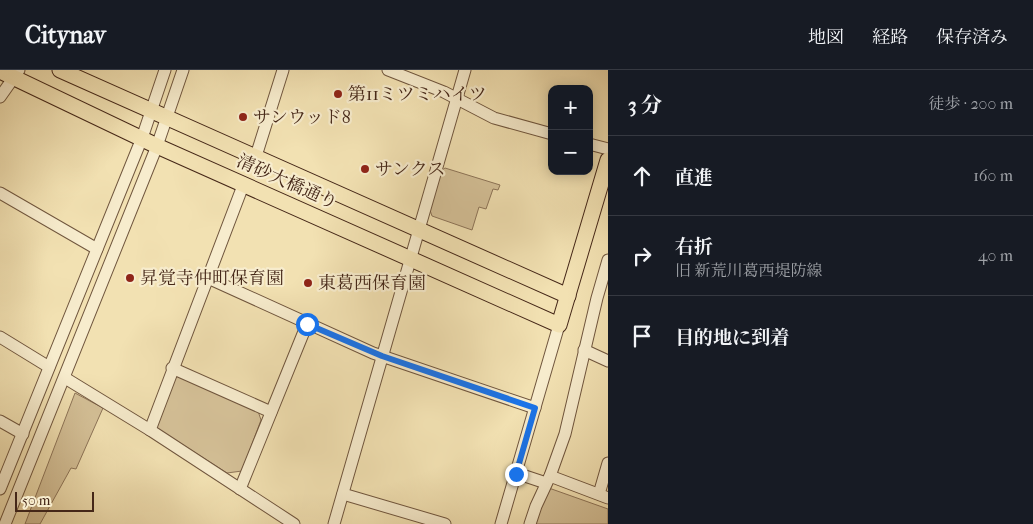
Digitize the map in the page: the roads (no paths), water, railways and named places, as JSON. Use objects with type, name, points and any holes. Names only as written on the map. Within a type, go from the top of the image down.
[{"type":"main road","name":"清砂大橋通り","points":[[60,70],[568,296]]},
{"type":"main road","name":"清砂大橋通り","points":[[11,72],[157,146],[244,183],[559,326]]},
{"type":"main road","points":[[559,326],[608,160]]},
{"type":"street","points":[[0,489],[142,138],[165,70]]},
{"type":"street","points":[[5,522],[65,378],[157,146],[183,70]]},
{"type":"street","points":[[256,156],[283,70]]},
{"type":"street","points":[[388,70],[444,92],[494,118],[548,133]]},
{"type":"street","points":[[334,524],[455,99],[465,70]]},
{"type":"street","points":[[0,97],[11,72]]},
{"type":"street","points":[[593,145],[608,149]]},
{"type":"street","points":[[150,430],[244,183]]},
{"type":"street","points":[[0,194],[97,250]]},
{"type":"street","points":[[530,524],[565,434],[596,298],[608,260]]},
{"type":"street","points":[[208,278],[382,356],[535,408]]},
{"type":"street","points":[[596,298],[608,303]]},
{"type":"street","points":[[240,489],[307,324]]},
{"type":"street","points":[[501,524],[559,326]]},
{"type":"street","points":[[0,337],[49,367]]},
{"type":"street","points":[[584,350],[608,361]]},
{"type":"street","points":[[172,368],[271,412]]},
{"type":"street","points":[[65,378],[150,430],[294,524]]},
{"type":"street","points":[[0,421],[23,434]]},
{"type":"street","points":[[516,474],[548,480],[603,496],[608,463]]},
{"type":"street","points":[[343,494],[445,524]]},
{"type":"place","name":"第11ミツミハイツ","points":[[338,94]]},
{"type":"place","name":"サンウッド8","points":[[243,117]]},
{"type":"place","name":"サンクス","points":[[365,169]]},
{"type":"place","name":"昇覚寺仲町保育園","points":[[130,278]]},
{"type":"place","name":"東葛西保育園","points":[[308,283]]}]
